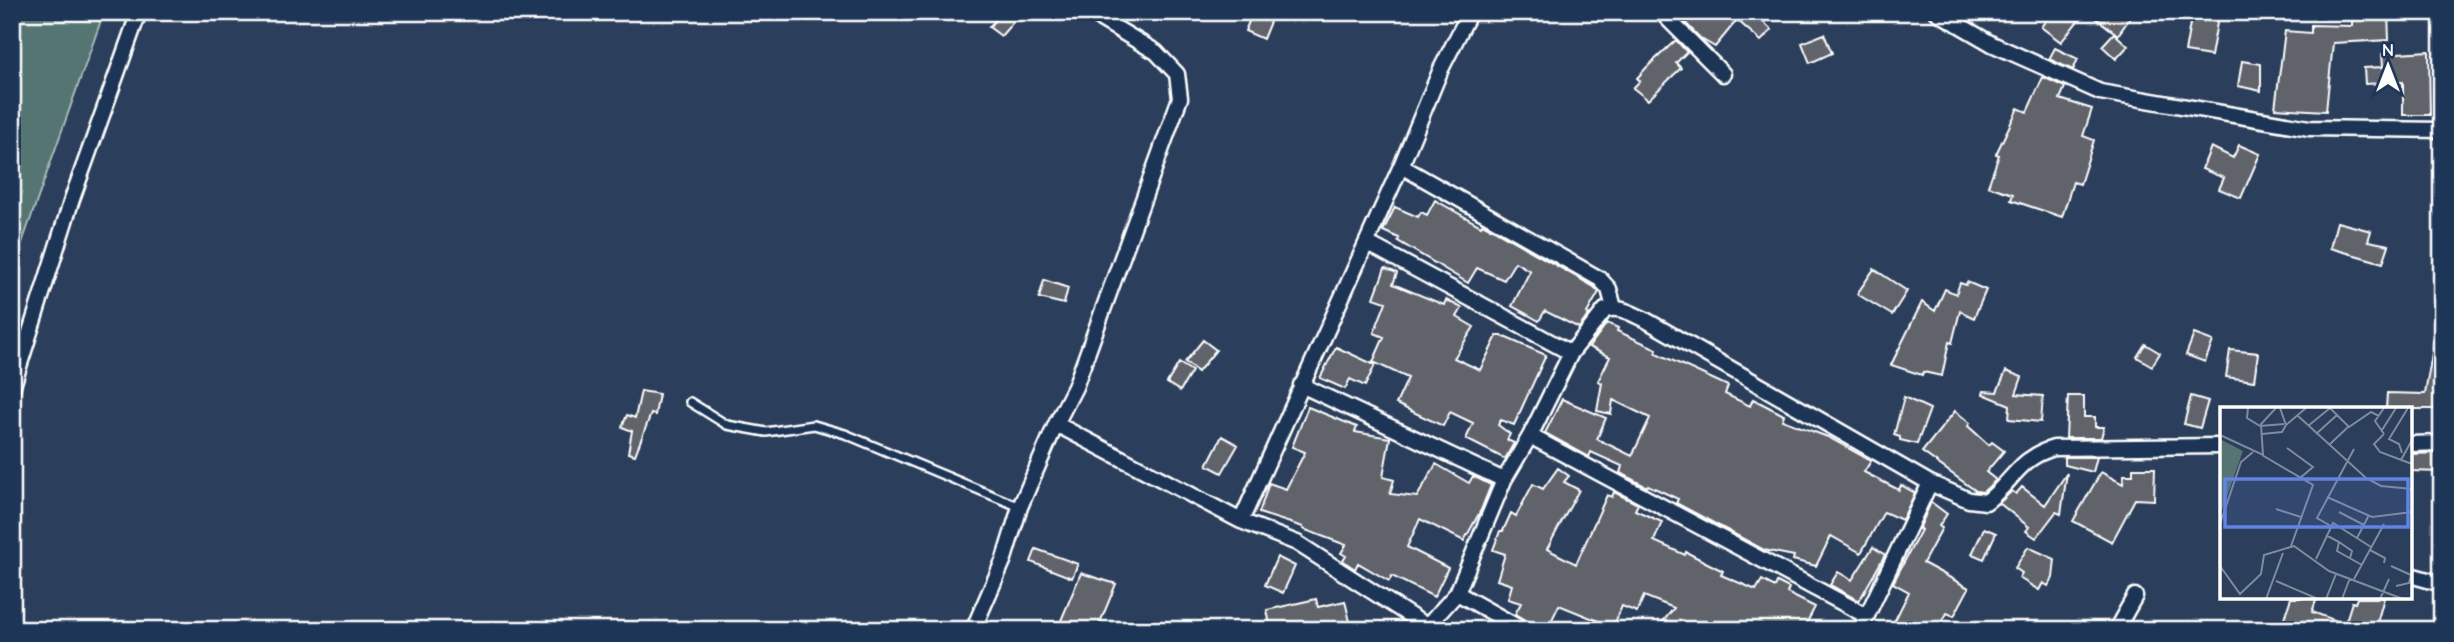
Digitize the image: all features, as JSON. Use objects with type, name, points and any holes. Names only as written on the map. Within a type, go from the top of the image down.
[{"type":"street","points":[[12,389],[72,199],[139,12]]},
{"type":"street","points":[[973,630],[1004,559],[1020,507],[1075,387],[1181,97],[1177,74],[1156,52],[1089,12]]},
{"type":"street","points":[[1241,521],[1367,243],[1441,69],[1470,12]]},
{"type":"street","points":[[1661,12],[1723,74]]},
{"type":"street","points":[[1937,12],[1992,44],[2101,92],[2309,128],[2442,130]]},
{"type":"street","points":[[1401,166],[1600,279],[1609,289],[1614,308]]},
{"type":"street","points":[[1367,243],[1571,353]]},
{"type":"street","points":[[1056,424],[1241,521],[1297,543],[1425,628],[1457,593],[1504,480],[1530,436],[1571,353],[1605,310],[1614,308],[1644,319],[1930,483],[1969,500],[1986,502],[2021,465],[2038,452],[2054,448],[2220,446]]},
{"type":"street","points":[[1301,386],[1504,480]]},
{"type":"street","points":[[1530,436],[1867,616]]},
{"type":"street","points":[[2412,444],[2442,443]]},
{"type":"street","points":[[1860,630],[1930,483]]},
{"type":"street","points":[[2412,576],[2442,584]]},
{"type":"street","points":[[1457,593],[1522,630]]},
{"type":"street","points":[[2116,630],[2135,596]]},
{"type":"lane","points":[[690,402],[727,425],[766,432],[814,425],[845,434],[1020,507]]},
{"type":"green space","points":[[12,12],[104,12],[12,271]]},
{"type":"building","points":[[1002,12],[1015,20],[1001,36],[989,27]]},
{"type":"building","points":[[1253,12],[1274,12],[1263,39],[1245,31]]},
{"type":"building","points":[[1675,12],[1752,12],[1772,30],[1761,41],[1737,20],[1715,47],[1701,39]]},
{"type":"building","points":[[2052,12],[2085,12],[2061,42],[2041,27]]},
{"type":"building","points":[[2088,12],[2134,12],[2118,35]]},
{"type":"building","points":[[2192,12],[2219,12],[2211,56],[2185,52]]},
{"type":"building","points":[[2352,12],[2388,12],[2389,40],[2333,43],[2326,111],[2275,108],[2285,31],[2311,33],[2311,25],[2352,26]]},
{"type":"building","points":[[2114,33],[2128,46],[2116,59],[2102,46]]},
{"type":"building","points":[[1824,34],[1832,53],[1810,63],[1802,43]]},
{"type":"building","points":[[1676,40],[1687,52],[1676,63],[1681,68],[1648,100],[1633,88],[1640,81],[1637,78]]},
{"type":"building","points":[[2055,48],[2078,59],[2073,70],[2049,59]]},
{"type":"building","points":[[2429,51],[2430,115],[2403,115],[2403,82],[2365,84],[2364,68],[2383,67],[2382,54]]},
{"type":"building","points":[[2242,61],[2261,64],[2261,91],[2238,86]]},
{"type":"building","points":[[2043,77],[2065,87],[2060,99],[2092,109],[2083,136],[2094,140],[2080,184],[2073,182],[2062,217],[2011,200],[2013,194],[1988,186],[1999,155],[1996,154],[2018,108],[2027,112]]},
{"type":"building","points":[[2239,145],[2260,154],[2241,198],[2219,189],[2224,178],[2202,169],[2211,147],[2233,158]]},
{"type":"building","points":[[1435,200],[1594,287],[1599,292],[1579,328],[1545,311],[1539,321],[1512,306],[1530,271],[1515,262],[1504,280],[1477,268],[1468,283],[1398,241],[1399,238],[1383,231],[1395,207],[1418,217],[1421,212],[1427,215]]},
{"type":"building","points":[[2337,222],[2371,231],[2368,241],[2389,245],[2383,263],[2330,248]]},
{"type":"building","points":[[1385,268],[1397,273],[1393,284],[1444,305],[1446,300],[1462,308],[1457,317],[1474,327],[1454,358],[1480,370],[1497,336],[1546,355],[1514,425],[1501,420],[1498,425],[1510,434],[1507,440],[1514,443],[1505,459],[1466,439],[1473,423],[1450,412],[1443,426],[1396,404],[1408,378],[1373,362],[1384,337],[1374,333],[1386,302],[1374,298]]},
{"type":"building","points":[[1874,269],[1907,291],[1892,315],[1857,294]]},
{"type":"building","points":[[1044,280],[1068,288],[1064,304],[1039,298]]},
{"type":"building","points":[[1967,282],[1986,290],[1974,318],[1960,311],[1952,343],[1949,342],[1942,376],[1923,372],[1922,375],[1891,365],[1922,302],[1935,311],[1945,289],[1956,294],[1960,283],[1966,285]]},
{"type":"building","points":[[1607,323],[1618,328],[1617,331],[1657,349],[1656,353],[1728,386],[1725,394],[1750,406],[1753,399],[1784,415],[1782,420],[1828,437],[1871,461],[1864,472],[1899,490],[1901,485],[1915,493],[1902,520],[1884,512],[1861,553],[1831,536],[1816,566],[1793,560],[1794,556],[1764,550],[1676,503],[1678,499],[1620,473],[1622,466],[1591,452],[1589,457],[1545,433],[1562,399],[1606,418],[1597,439],[1632,456],[1650,418],[1613,400],[1611,414],[1597,411],[1602,383],[1598,381],[1610,357],[1589,347]]},
{"type":"building","points":[[2194,334],[2213,341],[2205,362],[2186,355]]},
{"type":"building","points":[[1203,340],[1216,350],[1198,372],[1185,362]]},
{"type":"building","points":[[2434,342],[2442,342],[2441,409],[2386,407],[2387,393],[2425,394]]},
{"type":"building","points":[[2145,344],[2160,353],[2152,366],[2137,357]]},
{"type":"building","points":[[1336,347],[1375,365],[1365,386],[1350,379],[1345,389],[1320,378]]},
{"type":"building","points":[[2230,350],[2258,353],[2254,381],[2226,377]]},
{"type":"building","points":[[1179,363],[1192,371],[1180,391],[1167,383]]},
{"type":"building","points":[[2006,371],[2022,377],[2016,394],[2043,396],[2041,422],[2009,419],[2010,405],[1983,394],[1984,391],[1997,392]]},
{"type":"building","points":[[641,391],[659,394],[655,415],[651,414],[635,455],[628,453],[632,431],[622,427],[627,415],[635,418]]},
{"type":"building","points":[[2068,396],[2084,396],[2084,417],[2095,417],[2095,427],[2104,427],[2101,438],[2066,438]]},
{"type":"building","points":[[2191,396],[2208,401],[2200,428],[2184,424]]},
{"type":"building","points":[[1904,397],[1930,409],[1917,444],[1900,440],[1900,437],[1894,435]]},
{"type":"building","points":[[1308,407],[1357,427],[1355,432],[1390,438],[1383,477],[1394,480],[1390,494],[1417,497],[1436,464],[1469,483],[1473,476],[1491,485],[1464,541],[1420,519],[1407,547],[1448,568],[1434,597],[1392,576],[1389,581],[1358,563],[1355,569],[1343,561],[1346,556],[1341,553],[1346,545],[1259,513],[1269,483],[1286,489],[1305,452],[1292,447]]},
{"type":"building","points":[[1955,411],[1970,423],[1968,426],[1989,445],[1992,442],[2004,451],[1986,472],[1996,480],[1983,492],[1976,491],[1922,452]]},
{"type":"building","points":[[1222,436],[1238,445],[1222,473],[1207,465]]},
{"type":"building","points":[[2442,453],[2442,472],[2412,471],[2412,454]]},
{"type":"building","points":[[2065,457],[2097,457],[2093,472],[2065,465]]},
{"type":"building","points":[[1558,468],[1569,476],[1564,482],[1579,490],[1547,549],[1576,564],[1607,495],[1612,497],[1614,492],[1638,504],[1635,510],[1662,522],[1654,541],[1685,555],[1686,552],[1723,571],[1721,575],[1756,590],[1762,580],[1775,587],[1777,582],[1789,588],[1787,593],[1815,607],[1803,630],[1714,630],[1698,623],[1695,630],[1656,630],[1674,608],[1644,596],[1637,612],[1622,606],[1613,627],[1559,605],[1547,630],[1533,630],[1528,622],[1515,614],[1521,603],[1508,599],[1512,585],[1497,580],[1505,554],[1493,550],[1500,531],[1503,531],[1511,513],[1516,516],[1533,484],[1543,489]]},
{"type":"building","points":[[2133,468],[2155,468],[2154,500],[2135,499],[2112,542],[2073,521],[2101,472],[2123,484],[2124,475],[2133,475]]},
{"type":"building","points":[[2067,473],[2061,514],[2056,512],[2036,538],[2026,531],[2029,527],[1999,503],[2012,491],[2016,494],[2022,487],[2045,505]]},
{"type":"building","points":[[1931,502],[1947,514],[1923,563],[1969,588],[1954,616],[1947,613],[1938,630],[1908,630],[1894,622],[1909,592],[1893,583],[1921,530],[1919,529]]},
{"type":"building","points":[[1984,528],[1996,533],[1984,559],[1972,554]]},
{"type":"building","points":[[1873,547],[1885,555],[1859,601],[1830,585],[1838,572],[1852,580]]},
{"type":"building","points":[[2028,547],[2055,559],[2053,578],[2048,586],[2043,583],[2039,590],[2019,578],[2022,573],[2015,568]]},
{"type":"building","points":[[1036,549],[1078,564],[1072,578],[1031,562]]},
{"type":"building","points":[[1277,557],[1295,566],[1283,593],[1265,585]]},
{"type":"building","points":[[1081,573],[1116,584],[1097,630],[1057,630]]},
{"type":"building","points":[[1316,599],[1318,607],[1345,601],[1352,630],[1271,630],[1267,610]]},
{"type":"building","points":[[2290,600],[2316,600],[2312,612],[2345,624],[2352,602],[2383,600],[2375,630],[2280,630]]}]
